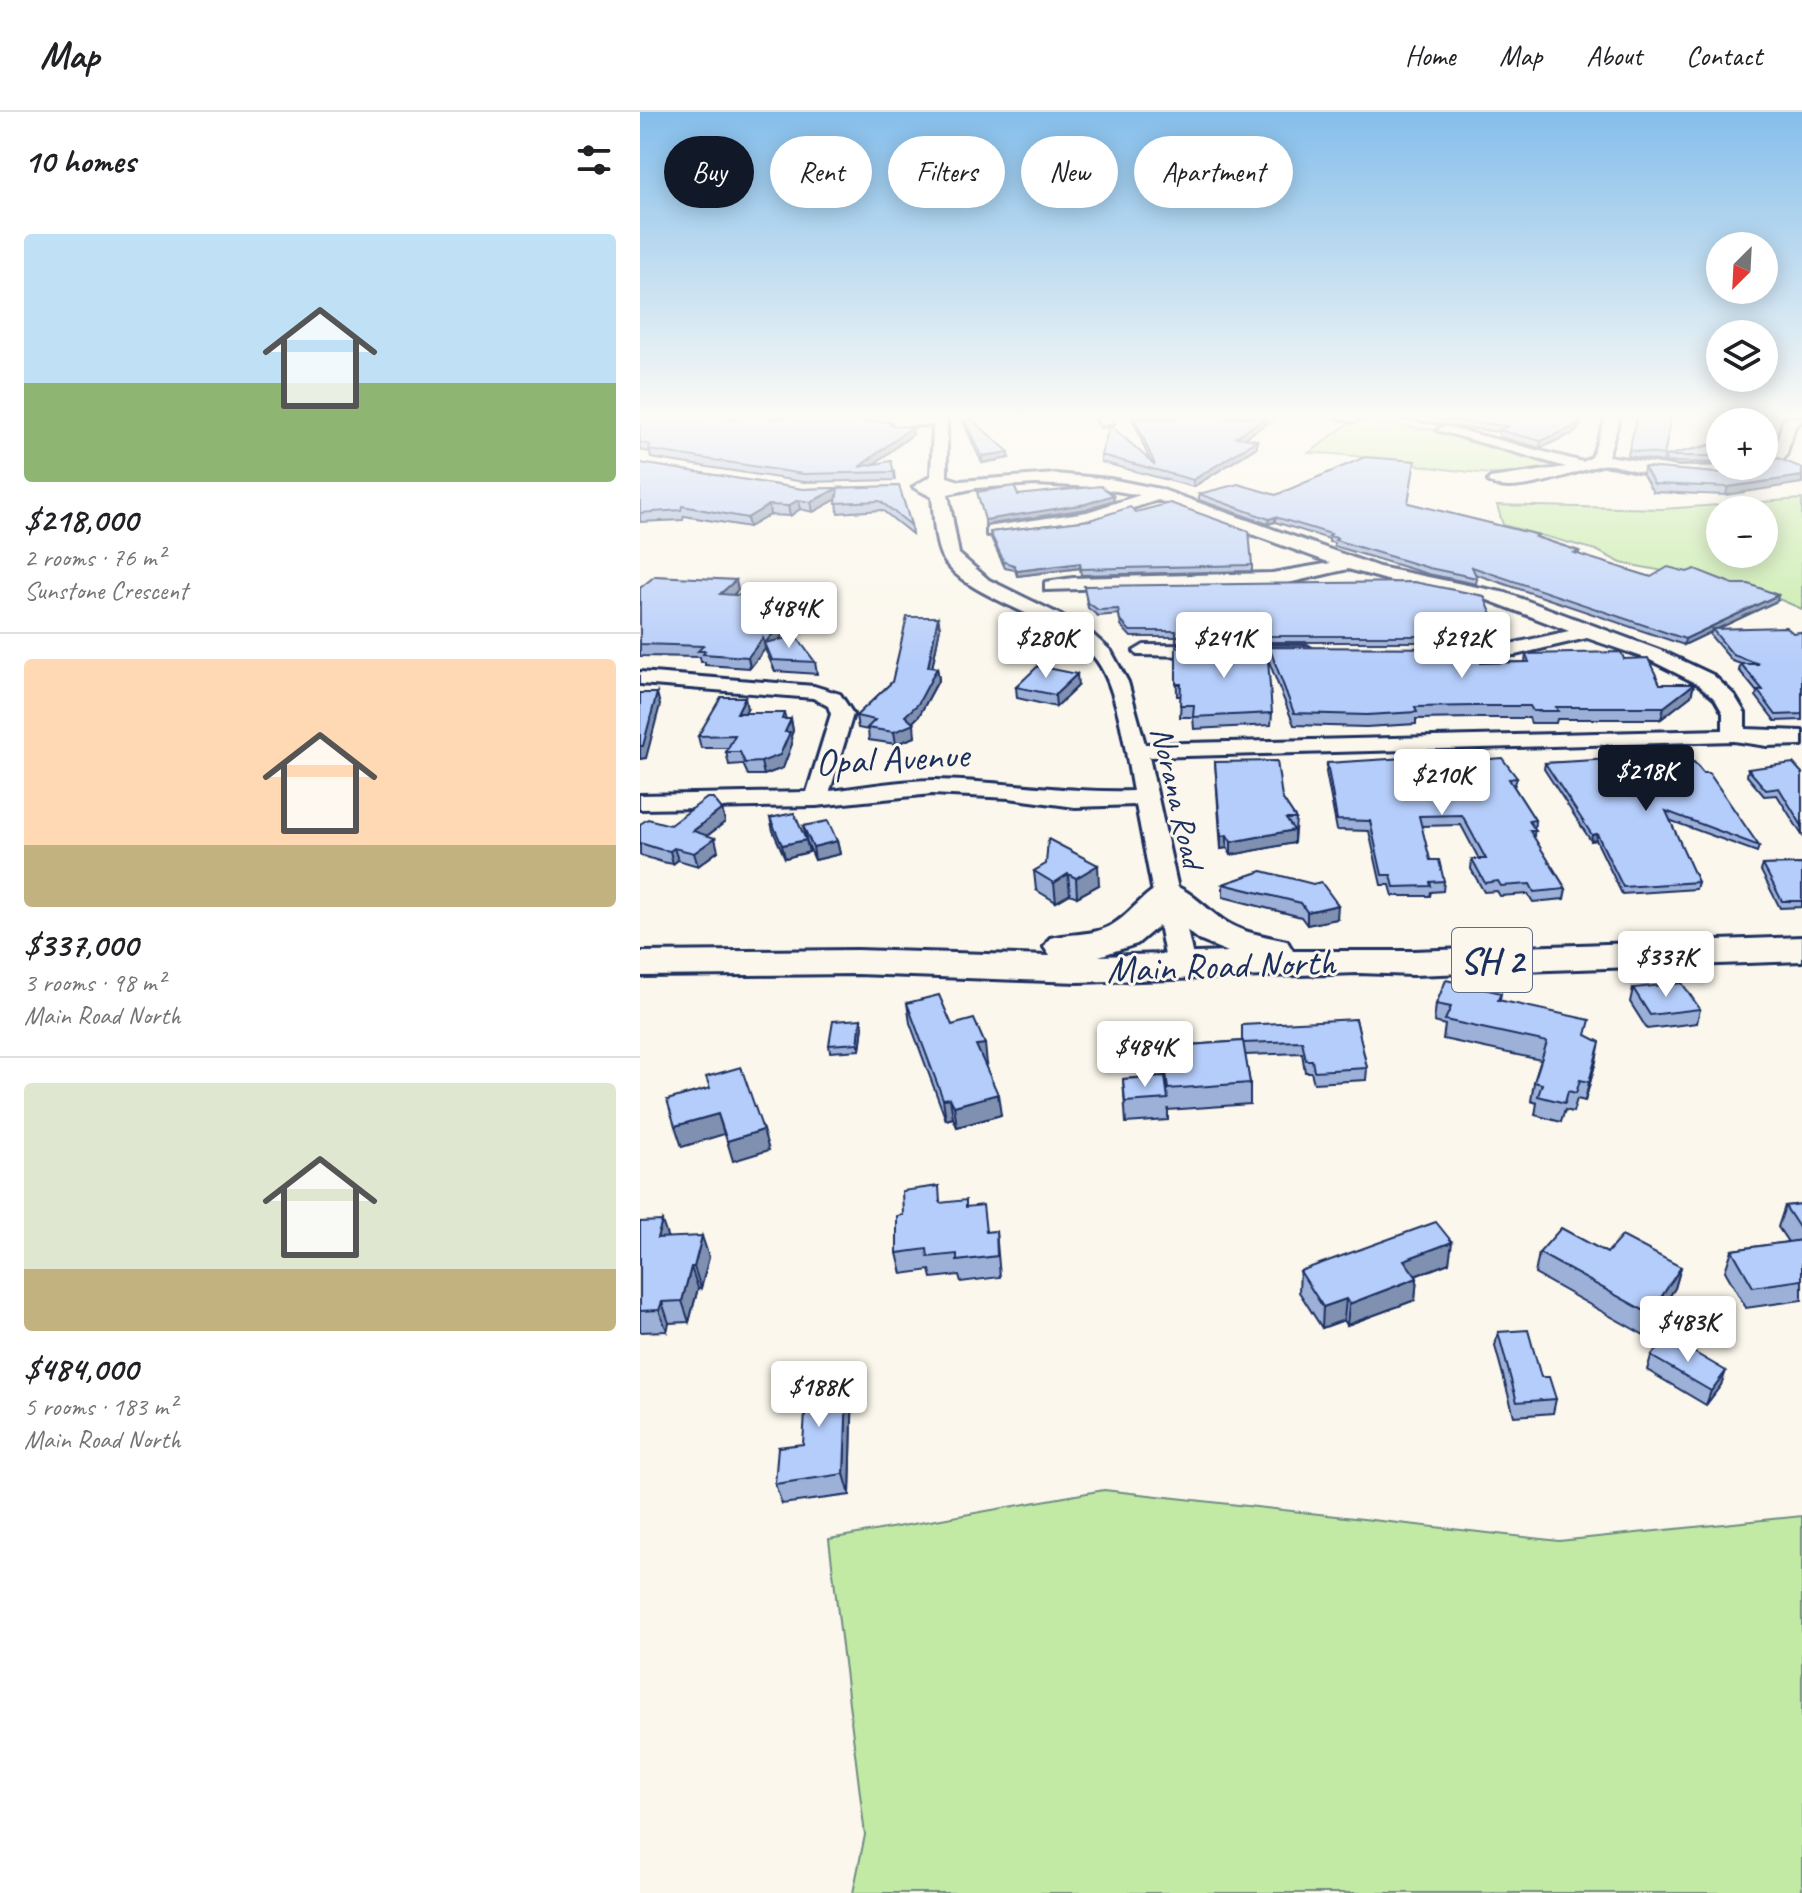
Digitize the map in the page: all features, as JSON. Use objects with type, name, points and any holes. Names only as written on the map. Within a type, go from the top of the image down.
[{"type":"highway","points":[[784,961],[842,949],[1096,945],[1131,934],[1143,925],[1168,895],[1203,929],[1222,938],[1270,950],[1359,961]]},
{"type":"highway","name":"Main Road North","points":[[640,964],[784,961],[1078,969],[1359,961],[1413,963],[1802,949]]},
{"type":"street","name":"Norana Road","points":[[936,500],[950,556],[956,564],[1001,595],[1076,630],[1104,655],[1118,682],[1136,751],[1181,966]]},
{"type":"street","points":[[993,531],[1090,517],[1141,500]]},
{"type":"street","points":[[1177,500],[1349,562],[1404,578],[1487,593],[1587,632],[1663,657],[1698,674],[1718,689],[1733,712],[1734,734]]},
{"type":"street","points":[[1052,586],[1090,580],[1282,579],[1316,575],[1349,562]]},
{"type":"street","points":[[1417,652],[1522,651],[1587,632]]},
{"type":"street","points":[[1144,651],[1326,652]]},
{"type":"street","points":[[640,678],[814,692],[834,699],[840,704],[842,714],[816,799]]},
{"type":"street","points":[[1136,751],[1719,737],[1734,734],[1767,739],[1802,738]]},
{"type":"street","name":"Opal Avenue","points":[[640,802],[816,799],[932,787],[1009,791],[1075,800],[1146,798]]},
{"type":"green space","points":[[1802,500],[1802,609],[1753,588],[1621,563],[1596,550],[1503,525],[1497,505],[1663,509],[1706,506],[1706,568],[1778,568],[1778,501]]},
{"type":"green space","points":[[1104,1490],[1559,1541],[1802,1516],[1802,1893],[853,1893],[865,1835],[829,1539]]},
{"type":"building","points":[[640,500],[798,500],[788,506],[769,505],[747,518],[682,506],[681,510],[640,513]]},
{"type":"building","points":[[836,500],[903,500],[911,525],[880,501],[836,503]]},
{"type":"building","points":[[979,500],[1098,500],[1086,504],[985,520]]},
{"type":"building","points":[[1216,500],[1408,500],[1408,503],[1538,535],[1535,537],[1579,551],[1574,553],[1651,577],[1668,567],[1687,572],[1695,569],[1733,584],[1749,584],[1778,595],[1685,639],[1472,567],[1477,578],[1429,568],[1335,540],[1337,538],[1329,536],[1331,534],[1275,517],[1269,519]]},
{"type":"building","points":[[1170,503],[1249,531],[1252,565],[1081,569],[1080,563],[1017,571],[1014,565],[1004,562],[990,532],[1090,520],[1130,507],[1136,512]]},
{"type":"building","points":[[655,576],[736,580],[720,594],[777,598],[784,590],[808,592],[765,643],[763,638],[748,657],[703,654],[705,651],[698,651],[703,646],[640,644],[640,588]]},
{"type":"building","points":[[1414,582],[1484,596],[1497,627],[1466,628],[1469,636],[1176,636],[1176,631],[1130,631],[1120,620],[1118,609],[1098,610],[1087,602],[1084,586]]},
{"type":"building","points":[[907,617],[938,617],[928,667],[937,668],[918,704],[905,716],[914,724],[894,732],[867,728],[875,720],[856,716],[892,682]]},
{"type":"building","points":[[1786,627],[1793,633],[1802,632],[1802,714],[1776,715],[1758,691],[1763,690],[1741,664],[1759,664],[1733,655],[1712,629]]},
{"type":"building","points":[[796,636],[815,662],[772,660],[765,643]]},
{"type":"building","points":[[1176,647],[1267,647],[1272,713],[1193,717],[1194,705],[1180,705],[1181,684],[1176,684]]},
{"type":"building","points":[[1269,647],[1476,648],[1481,663],[1529,662],[1526,654],[1621,652],[1624,659],[1648,658],[1660,684],[1694,684],[1664,707],[1556,707],[1558,711],[1533,711],[1530,706],[1476,706],[1415,707],[1417,712],[1367,715],[1294,713]]},
{"type":"building","points":[[1038,666],[1077,674],[1055,695],[1016,687]]},
{"type":"building","points":[[640,693],[657,693],[643,746],[640,746]]},
{"type":"building","points":[[721,697],[745,697],[737,713],[784,713],[782,719],[791,719],[785,732],[790,732],[780,755],[761,762],[745,763],[740,752],[726,752],[735,735],[698,736]]},
{"type":"building","points":[[1436,756],[1440,763],[1502,758],[1517,778],[1509,779],[1535,820],[1529,821],[1536,831],[1530,831],[1566,889],[1534,892],[1530,884],[1501,886],[1498,881],[1485,883],[1472,859],[1486,859],[1462,815],[1419,816],[1430,860],[1439,860],[1444,881],[1430,882],[1431,886],[1394,887],[1391,875],[1382,875],[1370,821],[1337,820],[1327,763]]},
{"type":"building","points":[[1646,757],[1648,760],[1674,758],[1679,763],[1694,762],[1703,773],[1709,773],[1759,846],[1666,811],[1698,882],[1623,887],[1597,834],[1592,835],[1545,763]]},
{"type":"building","points":[[1277,761],[1282,798],[1296,819],[1286,819],[1294,830],[1231,842],[1227,835],[1221,836],[1215,762]]},
{"type":"building","points":[[1793,763],[1802,773],[1802,826],[1779,788],[1766,790],[1748,769]]},
{"type":"building","points":[[707,798],[713,798],[722,809],[693,831],[715,838],[694,853],[674,848],[670,851],[659,849],[640,843],[640,824],[648,819],[670,825]]},
{"type":"building","points":[[794,813],[806,840],[782,845],[770,818]]},
{"type":"building","points":[[828,821],[837,841],[813,847],[803,826]]},
{"type":"building","points":[[1048,839],[1098,865],[1076,878],[1068,874],[1054,883],[1034,871],[1046,864]]},
{"type":"building","points":[[1802,864],[1802,901],[1782,901],[1763,865]]},
{"type":"building","points":[[1262,871],[1313,884],[1321,882],[1338,905],[1307,912],[1301,903],[1223,884]]},
{"type":"building","points":[[1446,980],[1501,993],[1498,1000],[1590,1020],[1586,1035],[1600,1042],[1589,1082],[1580,1080],[1576,1093],[1568,1091],[1565,1103],[1538,1096],[1542,1084],[1534,1082],[1547,1042],[1445,1020],[1451,1007],[1436,1004]]},
{"type":"building","points":[[1682,983],[1700,1009],[1650,1015],[1633,988]]},
{"type":"building","points":[[939,995],[952,1025],[974,1019],[985,1044],[976,1045],[998,1094],[954,1106],[950,1098],[943,1099],[907,1003]]},
{"type":"building","points":[[861,1019],[858,1043],[829,1045],[833,1021]]},
{"type":"building","points":[[1356,1019],[1367,1068],[1314,1071],[1312,1060],[1306,1060],[1302,1041],[1242,1043],[1242,1025]]},
{"type":"building","points":[[1243,1041],[1250,1083],[1168,1089],[1163,1047]]},
{"type":"building","points":[[741,1067],[763,1130],[727,1141],[718,1114],[675,1126],[667,1100],[710,1088],[706,1077]]},
{"type":"building","points":[[1165,1076],[1168,1099],[1125,1102],[1123,1079]]},
{"type":"building","points":[[939,1186],[940,1203],[966,1200],[966,1207],[983,1205],[986,1232],[996,1231],[997,1256],[957,1261],[957,1254],[928,1257],[927,1249],[897,1253],[897,1216],[903,1215],[902,1191]]},
{"type":"building","points":[[1802,1204],[1802,1232],[1785,1206]]},
{"type":"building","points":[[662,1221],[657,1238],[702,1236],[682,1301],[662,1302],[659,1310],[640,1311],[640,1222]]},
{"type":"building","points":[[1436,1222],[1452,1242],[1404,1260],[1417,1278],[1349,1304],[1346,1299],[1323,1307],[1300,1271]]},
{"type":"building","points":[[1561,1228],[1607,1253],[1622,1236],[1681,1267],[1650,1314],[1539,1253]]},
{"type":"building","points":[[1802,1240],[1802,1280],[1753,1287],[1732,1250]]},
{"type":"building","points":[[1528,1330],[1541,1377],[1549,1377],[1556,1399],[1517,1402],[1498,1332]]},
{"type":"building","points":[[1666,1336],[1726,1371],[1711,1391],[1651,1356]]},
{"type":"building","points":[[848,1362],[844,1474],[775,1484],[778,1447],[803,1444],[808,1367]]}]
